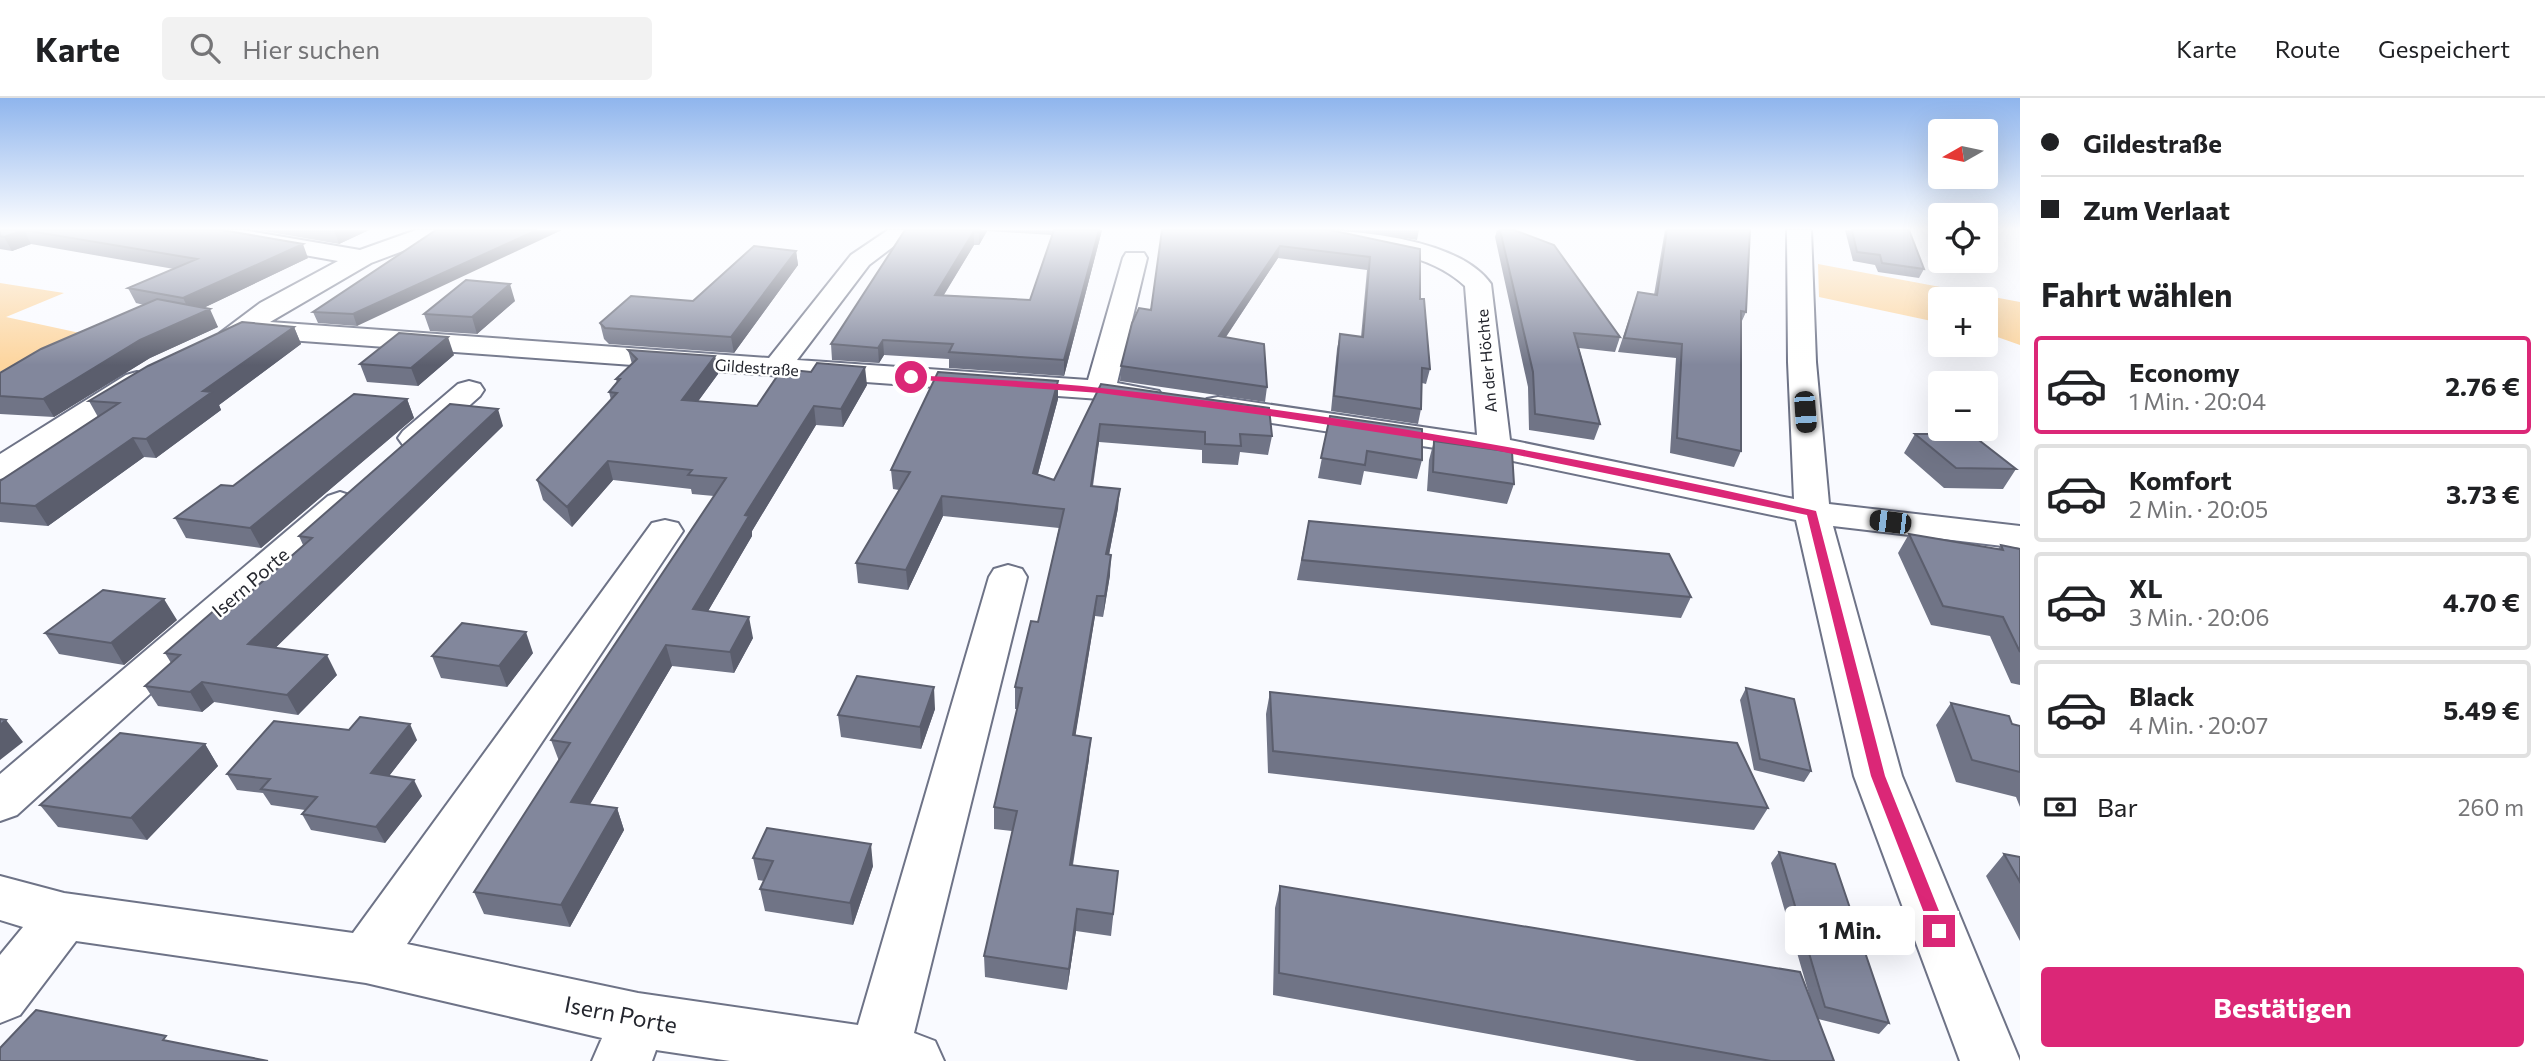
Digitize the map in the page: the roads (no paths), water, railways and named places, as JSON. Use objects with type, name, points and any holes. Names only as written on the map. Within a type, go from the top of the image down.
[{"type":"street","points":[[204,344],[246,329],[269,309],[331,275]]},
{"type":"street","points":[[776,368],[848,275]]},
{"type":"street","points":[[1100,390],[1131,275]]},
{"type":"street","name":"An der Höchte","points":[[1468,275],[1478,284],[1494,447]]},
{"type":"street","points":[[1800,275],[1802,362],[1812,513],[1878,776],[1990,1061]]},
{"type":"street","name":"Gildestraße","points":[[246,329],[1100,390],[1494,447],[1812,513],[2020,537]]},
{"type":"street","points":[[0,469],[161,366]]},
{"type":"street","name":"Isern Porte","points":[[0,802],[469,390]]},
{"type":"street","points":[[366,959],[665,531]]},
{"type":"street","name":"Isern Porte","points":[[0,898],[64,916],[366,959],[630,1040],[896,1057],[1008,577]]},
{"type":"street","points":[[0,997],[64,916]]}]
